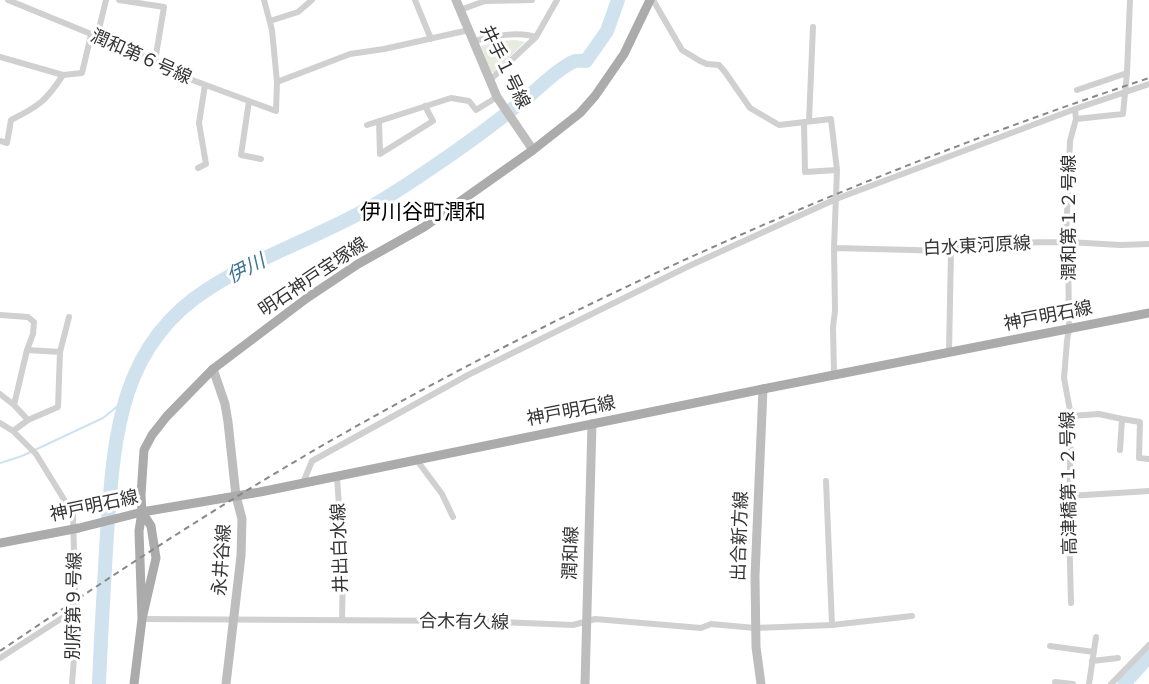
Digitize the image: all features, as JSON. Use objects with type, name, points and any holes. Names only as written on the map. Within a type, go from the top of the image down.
[{"type":"main road","name":"明石神戸宝塚線","points":[[142,619],[139,531],[142,512],[144,450],[167,416],[213,369],[336,278],[424,227],[580,113],[595,96],[624,54],[652,0]]},
{"type":"main road","name":"神戸明石線","points":[[0,543],[76,529],[142,512],[303,483],[763,388],[1149,313]]},
{"type":"main road","name":"明石神戸宝塚線","points":[[134,684],[142,619],[156,558],[151,526],[142,512]]},
{"type":"street","name":"潤和第６号線","points":[[8,0],[155,61],[176,74],[276,111],[278,82]]},
{"type":"street","points":[[0,57],[63,75],[82,73],[106,0]]},
{"type":"street","points":[[119,0],[164,7],[155,61]]},
{"type":"street","points":[[264,0],[270,21],[278,82],[351,54],[469,30]]},
{"type":"street","points":[[270,21],[298,12],[312,0]]},
{"type":"street","points":[[415,0],[431,39]]},
{"type":"street","name":"井手１号線","points":[[456,0],[497,97],[531,148]]},
{"type":"street","points":[[460,10],[484,1],[532,0]]},
{"type":"street","points":[[652,0],[682,50],[707,64],[719,65],[750,108],[778,125],[831,119],[837,170],[834,248],[835,311],[832,327],[834,375]]},
{"type":"street","points":[[1076,119],[1123,114],[1130,0]]},
{"type":"street","points":[[490,80],[536,38],[555,1]]},
{"type":"street","points":[[813,27],[805,172],[837,170]]},
{"type":"street","points":[[474,41],[490,36],[529,35],[536,38]]},
{"type":"street","points":[[1077,90],[1127,73]]},
{"type":"street","points":[[0,141],[7,143],[11,120],[36,108],[52,92],[63,75]]},
{"type":"street","points":[[303,483],[312,460],[468,375],[689,266],[836,199],[1075,109],[1149,84]]},
{"type":"street","points":[[198,168],[206,164],[199,123],[205,85]]},
{"type":"street","points":[[367,125],[451,98],[469,102],[476,110],[497,97]]},
{"type":"street","points":[[249,101],[241,155],[261,159]]},
{"type":"street","points":[[379,121],[380,154],[433,121],[425,106]]},
{"type":"street","name":"潤和第１２号線","points":[[1069,329],[1068,242],[1066,238],[1070,141],[1076,119],[1075,109]]},
{"type":"street","name":"白水東河原線","points":[[834,248],[951,251],[972,243],[1149,244]]},
{"type":"street","points":[[949,352],[951,251]]},
{"type":"street","points":[[0,315],[28,317],[34,322],[33,334],[14,405]]},
{"type":"street","points":[[13,431],[28,420],[58,407],[60,352],[69,317]]},
{"type":"street","name":"高津橋第１２号線","points":[[1069,329],[1064,378],[1071,416],[1069,496],[1071,603]]},
{"type":"street","points":[[27,350],[60,352]]},
{"type":"street","name":"永井谷線","points":[[213,369],[225,404],[236,496],[242,519],[241,556],[226,684]]},
{"type":"street","name":"出合新方線","points":[[760,684],[755,628],[755,576],[763,388]]},
{"type":"street","points":[[0,394],[28,420]]},
{"type":"street","points":[[1071,416],[1099,414],[1140,422],[1139,458],[1149,459]]},
{"type":"street","points":[[1120,450],[1122,420]]},
{"type":"street","name":"別府第９号線","points":[[0,423],[13,431],[36,454],[73,514],[76,529],[76,633],[72,684]]},
{"type":"street","name":"潤和線","points":[[585,684],[592,424]]},
{"type":"street","points":[[416,459],[442,494],[453,517]]},
{"type":"street","name":"井出白水線","points":[[337,476],[344,567],[342,620]]},
{"type":"street","points":[[826,481],[832,625]]},
{"type":"street","points":[[1069,496],[1149,491]]},
{"type":"street","points":[[0,658],[76,609]]},
{"type":"street","name":"合木有久線","points":[[142,619],[474,621],[573,626],[595,619],[700,628],[711,624],[755,628],[832,625],[912,616]]},
{"type":"street","points":[[1089,684],[1096,637]]},
{"type":"street","points":[[1111,684],[1149,645]]},
{"type":"street","points":[[1050,646],[1094,652]]},
{"type":"street","points":[[1092,661],[1118,658]]},
{"type":"street","points":[[1056,673],[1055,683],[1073,684]]},
{"type":"shaded area","points":[[516,40],[525,42],[494,72],[491,72],[481,46]]},
{"type":"waterway","name":"伊川","points":[[99,684],[110,499],[118,430],[126,397],[138,367],[155,338],[178,312],[208,289],[244,268],[385,199],[480,134],[562,68],[574,61],[586,61],[607,31],[618,0]]},
{"type":"waterway","points":[[0,463],[22,456],[103,418],[124,401]]},
{"type":"waterway","points":[[1124,684],[1149,656]]},
{"type":"railway","points":[[0,651],[168,540],[296,461],[436,383],[535,332],[634,283],[837,194],[1044,114],[1149,78]]},
{"type":"district","name":"伊川谷町潤和","points":[[423,213]]}]
